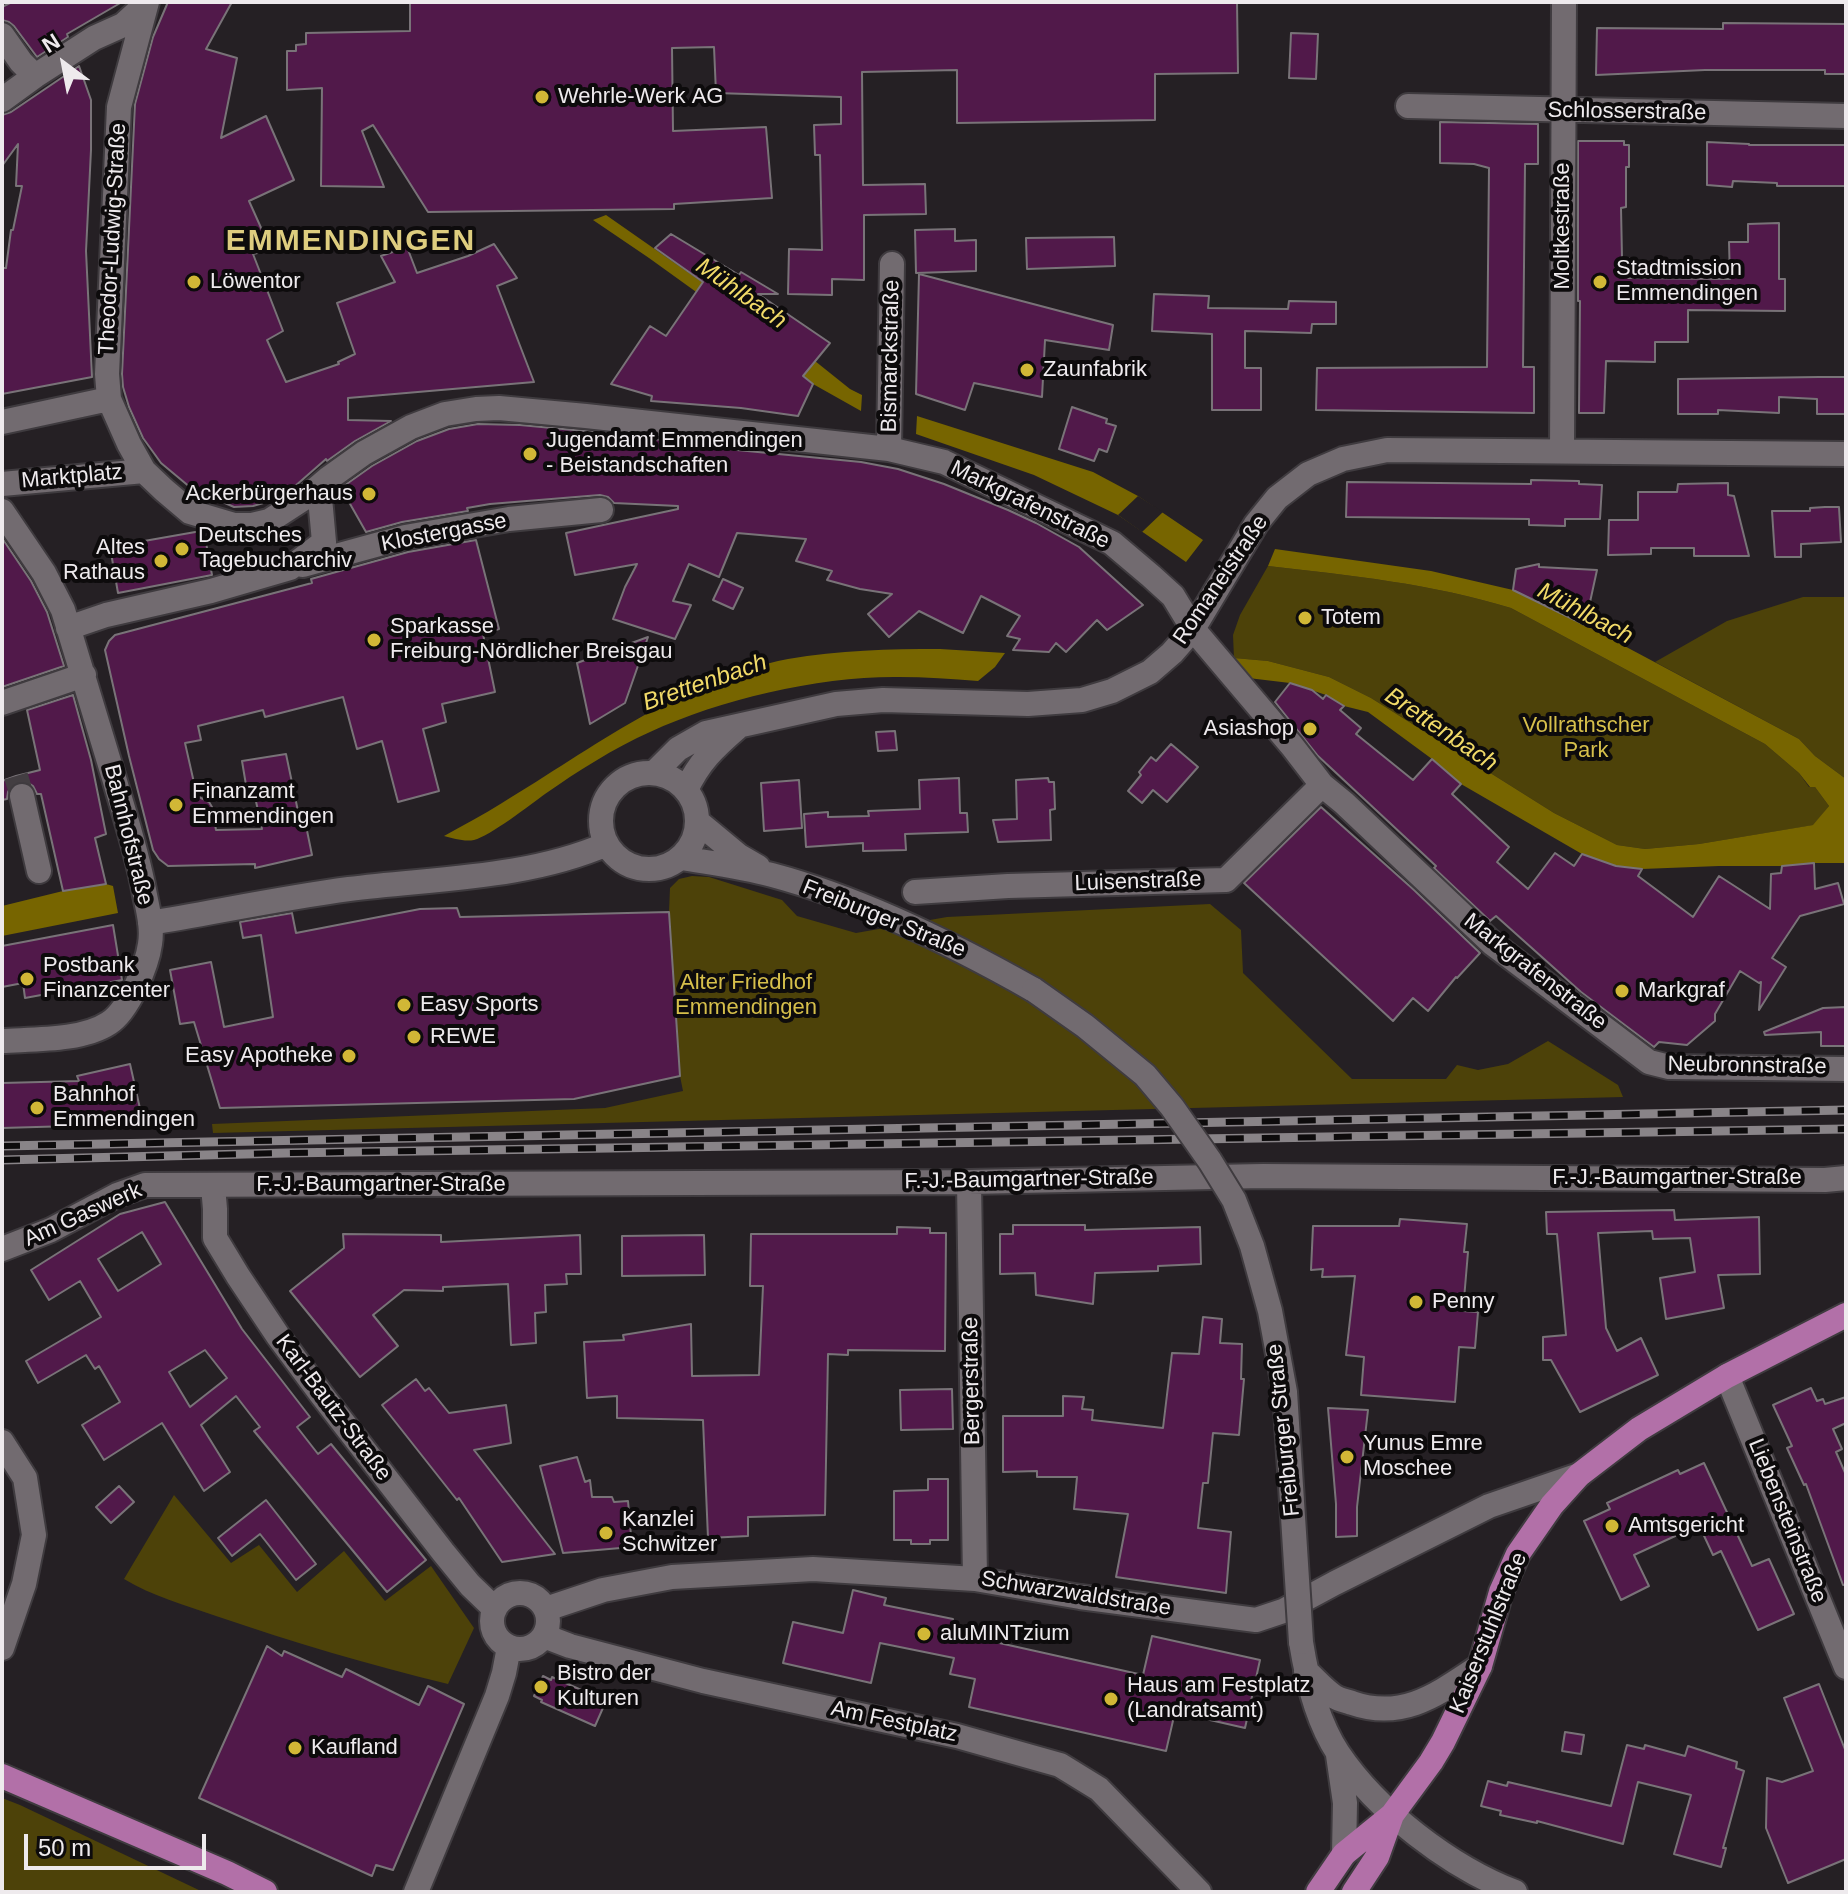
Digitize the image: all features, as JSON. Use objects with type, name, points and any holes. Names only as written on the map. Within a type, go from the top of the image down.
[{"type":"main road","name":"Kaiserstuhlstraße","points":[[1318,1892],[1344,1854],[1392,1815],[1431,1762],[1480,1666],[1501,1592],[1518,1554],[1552,1505],[1579,1475],[1639,1429],[1727,1376],[1846,1315]]},
{"type":"main road","points":[[2,1776],[265,1892]]},
{"type":"main road","name":"Kaiserstuhlstraße","points":[[1354,1892],[1377,1857],[1392,1815]]},
{"type":"street","name":"Moltkestraße","points":[[1562,451],[1564,2]]},
{"type":"street","points":[[2,100],[94,38],[123,25],[147,3]]},
{"type":"street","name":"Theodor-Ludwig-Straße","points":[[144,471],[109,399],[107,374],[119,107],[147,3]]},
{"type":"street","points":[[2,35],[35,76]]},
{"type":"street","name":"Schlosserstraße","points":[[1408,106],[1846,116]]},
{"type":"street","name":"Bismarckstraße","points":[[889,438],[892,264]]},
{"type":"street","points":[[2,422],[109,399]]},
{"type":"street","name":"Markgrafenstraße","points":[[314,491],[364,453],[411,427],[445,414],[476,409],[499,408],[889,438],[1112,543],[1173,596],[1193,629],[1322,785],[1493,944],[1649,1062]]},
{"type":"street","name":"Romaneistraße","points":[[654,773],[678,749],[706,733],[836,704],[883,700],[1028,704],[1082,700],[1112,691],[1150,672],[1193,629],[1256,524],[1277,498],[1308,474],[1343,459],[1387,450],[1846,454]]},
{"type":"street","name":"Marktplatz","points":[[2,484],[144,471],[190,512],[234,525],[269,521],[314,491]]},
{"type":"street","points":[[66,619],[106,615],[211,591],[290,568],[324,542],[314,491]]},
{"type":"street","name":"Klostergasse","points":[[290,568],[405,537],[509,519],[601,510]]},
{"type":"street","name":"Marktplatz","points":[[2,511],[44,573],[66,619]]},
{"type":"street","name":"Bahnhofstraße","points":[[2,1041],[78,1034],[110,1023],[121,1013],[139,979],[150,944],[150,923],[138,860],[66,619]]},
{"type":"street","points":[[2,703],[84,675]]},
{"type":"street","name":"Romaneistraße","points":[[686,790],[708,753],[739,726]]},
{"type":"street","points":[[654,773],[672,778],[686,790],[695,805],[698,822],[694,842],[682,858],[656,869],[641,869],[615,856],[602,830],[601,816],[605,801],[613,789],[625,779],[654,773]]},
{"type":"street","name":"Luisenstraße","points":[[915,892],[1008,886],[1226,880],[1322,785]]},
{"type":"street","points":[[22,796],[39,871]]},
{"type":"street","name":"Freiburger Straße","points":[[698,822],[739,856],[770,874]]},
{"type":"street","points":[[150,923],[347,889],[528,869],[568,859],[607,844]]},
{"type":"street","name":"Freiburger Straße","points":[[682,858],[770,874],[844,898],[976,957],[1034,990],[1085,1026],[1145,1075],[1172,1107],[1234,1200],[1252,1246],[1270,1311],[1285,1392],[1301,1642],[1320,1718],[1338,1752],[1392,1815],[1452,1860],[1515,1892]]},
{"type":"street","name":"Neubronnstraße","points":[[1649,1062],[1669,1067],[1846,1069]]},
{"type":"street","name":"F.-J.-Baumgartner-Straße","points":[[213,1186],[969,1182],[1263,1176],[1846,1178]]},
{"type":"street","name":"Bergerstraße","points":[[969,1182],[975,1579]]},
{"type":"street","name":"Am Gaswerk","points":[[2,1249],[51,1230],[117,1195],[145,1185],[213,1186]]},
{"type":"street","name":"Karl-Bautz-Straße","points":[[213,1186],[215,1238],[278,1336],[443,1552],[495,1609]]},
{"type":"street","name":"Liebensteinstraße","points":[[1727,1376],[1846,1667]]},
{"type":"street","points":[[2,1442],[25,1478],[34,1535],[24,1584],[2,1648]]},
{"type":"street","name":"Schwarzwaldstraße","points":[[546,1609],[603,1590],[672,1577],[813,1569],[975,1579],[1080,1597],[1256,1620],[1283,1611],[1489,1506],[1579,1475]]},
{"type":"street","points":[[516,1593],[538,1599],[546,1609],[548,1626],[535,1645],[523,1649],[509,1647],[500,1641],[494,1631],[492,1620],[495,1609],[500,1601],[516,1593]]},
{"type":"street","name":"Am Festplatz","points":[[544,1636],[570,1646],[703,1681],[957,1736],[1060,1765],[1099,1789],[1199,1892]]},
{"type":"street","points":[[416,1892],[497,1696],[509,1647]]},
{"type":"street","points":[[1306,1671],[1335,1697],[1367,1708],[1393,1709],[1412,1706],[1436,1695],[1480,1666]]},
{"type":"street","name":"Freiburger Straße","points":[[1338,1752],[1345,1803],[1344,1854]]},
{"type":"green space","name":"Vollrathscher Park","points":[[1268,566],[1421,587],[1511,608],[1765,744],[1799,773],[1809,787],[1815,787],[1829,806],[1814,825],[1699,844],[1645,849],[1617,845],[1554,813],[1371,698],[1329,677],[1268,661],[1234,658],[1233,635],[1240,615]]},
{"type":"green space","name":"Vollrathscher Park","points":[[1803,597],[1846,597],[1846,779],[1815,756],[1799,739],[1655,662],[1727,621]]},
{"type":"green space","name":"Alter Friedhof Emmendingen","points":[[709,877],[782,900],[797,916],[856,933],[947,917],[1210,904],[1241,930],[1243,973],[1352,1079],[1446,1079],[1457,1065],[1478,1070],[1508,1064],[1548,1041],[1618,1085],[1623,1097],[213,1133],[212,1124],[605,1108],[683,1091],[669,912],[670,888],[679,879]]},
{"type":"green space","points":[[174,1495],[231,1563],[259,1545],[297,1592],[344,1551],[385,1601],[431,1566],[474,1628],[448,1684],[245,1626],[157,1595],[124,1579]]},
{"type":"green space","points":[[2,1798],[20,1805],[203,1892],[2,1892]]},
{"type":"shaded area","points":[[606,215],[862,395],[861,411],[813,384],[724,312],[593,220]]},
{"type":"shaded area","points":[[917,416],[1093,472],[1138,496],[1203,540],[1186,562],[1118,515],[1034,475],[916,434]]},
{"type":"shaded area","points":[[1275,549],[1431,571],[1513,590],[1799,739],[1815,756],[1846,779],[1846,863],[1642,869],[1616,866],[1582,854],[1461,784],[1368,712],[1344,706],[1326,695],[1290,683],[1240,677],[1234,658],[1268,661],[1329,677],[1371,698],[1554,813],[1617,845],[1645,849],[1699,844],[1813,825],[1829,806],[1815,787],[1810,787],[1799,773],[1765,744],[1511,608],[1421,587],[1268,566]]},
{"type":"shaded area","points":[[940,649],[1005,653],[995,667],[978,681],[899,677],[837,681],[804,685],[708,709],[650,732],[610,753],[481,837],[466,840],[444,836],[639,718],[711,683],[749,669],[807,656]]},
{"type":"shaded area","points":[[106,884],[113,886],[118,913],[2,936],[2,906]]},
{"type":"pier","points":[[1138,496],[1163,512],[1142,532],[1118,515]]},
{"type":"building","points":[[12,2],[122,2],[67,34],[68,37],[37,57],[14,26],[2,20],[2,7]]},
{"type":"building","points":[[168,2],[232,2],[206,49],[237,58],[221,138],[266,116],[294,180],[249,201],[271,250],[253,254],[283,331],[267,340],[286,382],[339,364],[355,354],[337,303],[395,282],[381,256],[407,247],[417,273],[494,244],[517,278],[497,286],[534,382],[348,398],[348,420],[391,421],[326,459],[274,500],[253,506],[234,507],[191,488],[161,463],[143,438],[129,407],[122,374],[135,104],[153,37]]},
{"type":"building","name":"Wehrle-Werk AG","points":[[410,2],[1237,2],[1238,73],[1155,74],[1155,120],[957,123],[957,70],[862,72],[863,185],[925,184],[926,214],[864,215],[864,280],[832,279],[832,295],[788,294],[789,249],[822,250],[820,155],[815,155],[814,125],[841,124],[841,97],[716,93],[714,47],[672,48],[673,131],[766,127],[772,198],[674,204],[674,209],[428,212],[373,125],[362,131],[384,187],[321,186],[322,88],[287,90],[287,51],[296,51],[296,45],[306,44],[306,33],[410,31]]},
{"type":"building","points":[[1723,23],[1846,24],[1846,74],[1825,74],[1825,70],[1705,70],[1596,75],[1597,28],[1723,29]]},
{"type":"building","points":[[1291,33],[1318,34],[1316,79],[1289,78]]},
{"type":"building","points":[[79,66],[91,100],[86,251],[92,377],[2,394],[2,268],[6,268],[22,186],[16,186],[18,144],[2,166],[2,115]]},
{"type":"building","points":[[1440,122],[1538,124],[1538,164],[1525,164],[1523,367],[1534,367],[1534,413],[1316,410],[1317,368],[1487,367],[1489,168],[1474,164],[1440,163]]},
{"type":"building","points":[[1578,141],[1624,141],[1624,145],[1629,145],[1626,207],[1621,208],[1622,258],[1629,258],[1628,278],[1730,279],[1729,242],[1748,242],[1748,224],[1779,223],[1779,279],[1785,279],[1785,311],[1688,310],[1688,342],[1655,342],[1655,362],[1606,361],[1604,413],[1579,413]]},
{"type":"building","points":[[1707,142],[1846,145],[1846,186],[1777,186],[1777,183],[1733,181],[1732,187],[1707,185]]},
{"type":"building","points":[[955,229],[955,241],[976,240],[976,271],[916,273],[915,230]]},
{"type":"building","points":[[671,234],[739,275],[741,272],[778,294],[758,294],[830,343],[803,376],[813,384],[798,416],[651,401],[652,396],[611,384],[650,326],[666,336],[703,282],[655,248]]},
{"type":"building","points":[[1114,237],[1115,266],[1027,269],[1026,238]]},
{"type":"building","points":[[919,274],[1113,325],[1109,350],[1045,340],[1042,397],[974,383],[965,410],[916,394]]},
{"type":"building","points":[[1154,294],[1209,296],[1208,308],[1288,309],[1289,301],[1336,302],[1336,324],[1312,324],[1311,333],[1245,331],[1245,368],[1261,368],[1261,410],[1212,410],[1212,334],[1152,331]]},
{"type":"building","points":[[1846,377],[1846,414],[1817,414],[1817,399],[1779,397],[1779,413],[1718,410],[1718,414],[1678,414],[1678,379]]},
{"type":"building","points":[[1072,407],[1107,419],[1106,423],[1116,426],[1107,452],[1099,449],[1094,461],[1059,449]]},
{"type":"building","points":[[478,424],[584,431],[861,462],[898,469],[944,484],[1036,523],[1079,547],[1143,605],[1107,630],[1097,620],[1066,652],[1056,643],[1049,652],[1013,650],[1020,639],[1007,636],[1020,616],[981,596],[963,633],[919,611],[889,637],[868,614],[892,594],[827,580],[832,571],[796,561],[806,539],[737,533],[719,577],[689,564],[673,601],[691,605],[675,639],[613,619],[637,564],[575,575],[566,533],[678,509],[678,506],[614,503],[600,495],[490,504],[366,532],[341,488],[372,466],[417,441],[449,429]]},
{"type":"building","points":[[1531,480],[1602,485],[1600,519],[1565,519],[1565,526],[1529,525],[1529,519],[1346,517],[1347,482],[1531,484]]},
{"type":"building","points":[[1728,483],[1728,495],[1734,496],[1749,556],[1694,556],[1694,548],[1651,548],[1651,554],[1608,555],[1609,520],[1638,520],[1638,492],[1677,492],[1678,484]]},
{"type":"building","points":[[1839,507],[1841,542],[1801,544],[1801,557],[1775,557],[1772,511]]},
{"type":"building","name":"Altes Rathaus","points":[[204,532],[212,575],[118,593],[110,547]]},
{"type":"building","points":[[2,538],[31,581],[47,612],[64,666],[2,687]]},
{"type":"building","points":[[476,540],[499,629],[483,634],[495,692],[442,704],[446,722],[423,729],[439,791],[398,802],[382,741],[357,749],[343,697],[265,717],[263,710],[198,726],[201,740],[185,743],[197,796],[212,807],[216,830],[262,829],[252,783],[246,785],[242,761],[286,754],[299,816],[304,816],[312,855],[255,868],[255,864],[168,866],[159,859],[153,850],[129,756],[105,650],[109,641],[115,635],[312,583],[311,579],[408,552]]},
{"type":"building","points":[[1539,564],[1539,567],[1597,570],[1585,625],[1513,590],[1516,569]]},
{"type":"building","points":[[723,579],[743,588],[733,609],[713,600]]},
{"type":"building","points":[[648,637],[625,703],[590,724],[577,663]]},
{"type":"building","points":[[1290,683],[1312,690],[1323,699],[1326,695],[1344,706],[1340,710],[1361,728],[1356,734],[1413,780],[1432,759],[1461,784],[1452,794],[1509,847],[1497,862],[1528,889],[1555,853],[1574,866],[1582,854],[1616,866],[1642,869],[1638,876],[1693,917],[1719,876],[1770,909],[1771,874],[1781,873],[1782,866],[1814,863],[1815,889],[1838,883],[1844,904],[1800,916],[1772,958],[1786,967],[1759,1010],[1761,982],[1740,971],[1715,1014],[1715,1021],[1687,1045],[1659,1042],[1654,1047],[1581,992],[1496,916],[1490,921],[1318,756],[1275,702]]},
{"type":"building","points":[[73,695],[91,760],[106,834],[95,838],[106,884],[63,891],[41,794],[37,794],[27,782],[19,781],[11,786],[7,799],[2,800],[2,781],[40,770],[27,710]]},
{"type":"building","points":[[895,731],[897,750],[878,751],[876,732]]},
{"type":"building","points":[[1171,744],[1198,767],[1167,802],[1153,790],[1142,803],[1128,791],[1151,757],[1156,761]]},
{"type":"building","points":[[959,778],[960,813],[967,813],[968,832],[905,834],[906,850],[863,851],[863,843],[806,847],[804,814],[828,812],[828,817],[869,816],[868,811],[920,809],[919,780]]},
{"type":"building","points":[[1048,778],[1049,782],[1054,782],[1055,809],[1050,810],[1051,840],[998,842],[993,820],[1017,819],[1016,780]]},
{"type":"building","points":[[799,780],[802,828],[764,831],[761,783]]},
{"type":"building","points":[[1321,807],[1480,953],[1428,1011],[1413,998],[1393,1021],[1244,883]]},
{"type":"building","points":[[457,908],[460,917],[669,912],[680,1076],[574,1099],[220,1108],[194,1022],[180,1024],[170,970],[211,962],[224,1027],[273,1017],[261,935],[243,938],[240,922],[292,913],[296,933],[420,909]]},
{"type":"building","points":[[113,925],[122,980],[25,998],[23,983],[2,987],[2,946]]},
{"type":"building","points":[[1846,1007],[1846,1046],[1821,1046],[1821,1032],[1765,1035],[1764,1032],[1823,1008]]},
{"type":"building","points":[[130,1064],[141,1113],[71,1115],[71,1126],[2,1128],[2,1083],[79,1081],[77,1076]]},
{"type":"building","points":[[165,1202],[242,1329],[310,1417],[297,1427],[318,1454],[331,1444],[426,1560],[387,1592],[254,1431],[260,1427],[236,1396],[201,1425],[230,1472],[204,1491],[162,1423],[104,1460],[82,1425],[120,1402],[99,1366],[95,1369],[86,1355],[38,1383],[26,1361],[101,1317],[80,1281],[49,1300],[31,1270],[120,1214]],"holes":[[[142,1232],[161,1264],[118,1291],[98,1259]],[[205,1350],[227,1378],[190,1407],[169,1372]]]},
{"type":"building","points":[[1674,1210],[1675,1220],[1759,1217],[1760,1274],[1718,1275],[1724,1308],[1666,1319],[1660,1278],[1695,1272],[1690,1238],[1653,1239],[1652,1231],[1598,1233],[1606,1328],[1617,1351],[1641,1338],[1658,1375],[1580,1412],[1551,1360],[1543,1360],[1543,1337],[1566,1335],[1557,1234],[1547,1234],[1546,1212]]},
{"type":"building","name":"Penny","points":[[1400,1219],[1467,1224],[1463,1311],[1478,1312],[1475,1348],[1459,1347],[1455,1402],[1361,1395],[1364,1357],[1346,1355],[1355,1276],[1322,1277],[1323,1269],[1311,1270],[1313,1226],[1399,1226]]},
{"type":"building","points":[[1013,1225],[1085,1225],[1085,1230],[1200,1227],[1201,1264],[1158,1266],[1158,1271],[1095,1273],[1093,1304],[1036,1295],[1035,1273],[1000,1274],[1000,1234],[1013,1234]]},
{"type":"building","points":[[897,1227],[930,1228],[930,1233],[946,1233],[945,1351],[848,1350],[848,1355],[828,1354],[825,1515],[748,1517],[748,1536],[708,1538],[703,1420],[617,1418],[617,1396],[587,1398],[584,1342],[624,1340],[623,1335],[691,1324],[692,1376],[759,1375],[763,1286],[750,1286],[751,1234],[897,1234]]},
{"type":"building","points":[[343,1234],[441,1235],[441,1242],[580,1235],[581,1274],[566,1274],[567,1284],[545,1285],[546,1312],[535,1313],[536,1343],[511,1345],[508,1284],[443,1287],[443,1291],[404,1290],[373,1315],[398,1346],[360,1377],[290,1291],[344,1248]]},
{"type":"building","points":[[704,1235],[705,1275],[622,1276],[622,1236]]},
{"type":"building","points":[[1203,1317],[1222,1319],[1220,1343],[1242,1344],[1241,1379],[1244,1379],[1239,1435],[1213,1433],[1208,1483],[1203,1483],[1198,1528],[1231,1532],[1226,1593],[1116,1577],[1128,1514],[1074,1509],[1077,1477],[1037,1477],[1037,1471],[1003,1472],[1003,1416],[1063,1416],[1063,1396],[1084,1397],[1082,1409],[1093,1410],[1092,1420],[1163,1428],[1172,1353],[1199,1354]]},
{"type":"building","points":[[416,1379],[425,1391],[429,1388],[449,1413],[506,1405],[511,1443],[474,1450],[555,1554],[502,1562],[459,1498],[457,1500],[382,1405]]},
{"type":"building","points":[[1811,1388],[1817,1401],[1823,1399],[1825,1404],[1846,1397],[1846,1423],[1833,1429],[1842,1449],[1836,1452],[1846,1475],[1846,1585],[1843,1585],[1806,1484],[1787,1448],[1792,1446],[1773,1405]]},
{"type":"building","points":[[952,1389],[953,1429],[901,1430],[900,1390]]},
{"type":"building","name":"Yunus Emre Moschee","points":[[1328,1408],[1368,1410],[1357,1507],[1357,1536],[1336,1537]]},
{"type":"building","points":[[577,1457],[585,1482],[590,1480],[592,1497],[612,1497],[614,1502],[628,1501],[632,1547],[563,1553],[540,1466]]},
{"type":"building","points":[[1704,1463],[1752,1566],[1769,1559],[1794,1614],[1758,1630],[1721,1551],[1713,1555],[1699,1525],[1634,1555],[1649,1586],[1621,1600],[1584,1521],[1610,1509],[1607,1503],[1678,1470],[1680,1474]]},
{"type":"building","points":[[928,1479],[948,1479],[948,1540],[911,1544],[911,1540],[894,1540],[894,1491],[928,1490]]},
{"type":"building","points":[[119,1486],[134,1502],[111,1523],[96,1507]]},
{"type":"building","points":[[266,1500],[316,1564],[296,1580],[260,1534],[232,1556],[218,1538]]},
{"type":"building","name":"Haus am Festplatz (Landratsamt)","points":[[853,1590],[886,1598],[884,1605],[953,1619],[950,1632],[1143,1675],[1152,1636],[1260,1660],[1245,1728],[1175,1712],[1166,1751],[969,1707],[975,1679],[950,1674],[954,1658],[880,1643],[871,1683],[783,1663],[793,1622],[843,1633]]},
{"type":"building","points":[[267,1646],[282,1656],[284,1651],[342,1677],[346,1669],[419,1705],[428,1686],[464,1704],[393,1870],[376,1865],[372,1876],[199,1798]]},
{"type":"building","points":[[543,1676],[606,1701],[595,1726],[534,1696]]},
{"type":"building","points":[[1819,1684],[1846,1752],[1846,1859],[1788,1883],[1766,1828],[1767,1778],[1782,1782],[1813,1771],[1784,1698]]},
{"type":"building","points":[[1565,1732],[1584,1735],[1581,1754],[1562,1751]]},
{"type":"building","points":[[1627,1745],[1644,1749],[1645,1745],[1685,1756],[1688,1746],[1737,1762],[1736,1768],[1744,1771],[1723,1848],[1726,1848],[1721,1867],[1674,1854],[1691,1795],[1638,1782],[1623,1844],[1537,1821],[1500,1815],[1501,1811],[1481,1806],[1488,1781],[1507,1786],[1508,1782],[1611,1806]]},
{"type":"tunnel","points":[[16,776],[22,796]]},
{"type":"railway","points":[[2,1146],[1846,1110]]},
{"type":"railway","points":[[2,1160],[1846,1129]]},
{"type":"place","name":"Wehrle-Werk AG","points":[[542,97]]},
{"type":"place","name":"Löwentor","points":[[194,282]]},
{"type":"place","name":"Stadtmission Emmendingen","points":[[1600,282]]},
{"type":"place","name":"Zaunfabrik","points":[[1027,370]]},
{"type":"place","name":"Jugendamt Emmendingen - Beistandschaften","points":[[530,454]]},
{"type":"place","name":"Ackerbürgerhaus","points":[[369,494]]},
{"type":"place","name":"Deutsches Tagebucharchiv","points":[[182,549]]},
{"type":"place","name":"Altes Rathaus","points":[[161,561]]},
{"type":"place","name":"Totem","points":[[1305,618]]},
{"type":"place","name":"Sparkasse Freiburg-Nördlicher Breisgau","points":[[374,640]]},
{"type":"place","name":"Asiashop","points":[[1310,729]]},
{"type":"place","name":"Finanzamt Emmendingen","points":[[176,805]]},
{"type":"place","name":"Postbank Finanzcenter","points":[[27,979]]},
{"type":"place","name":"Markgraf","points":[[1622,991]]},
{"type":"place","name":"Easy Sports","points":[[404,1005]]},
{"type":"place","name":"REWE","points":[[414,1037]]},
{"type":"place","name":"Easy Apotheke","points":[[349,1056]]},
{"type":"place","name":"Bahnhof Emmendingen","points":[[37,1108]]},
{"type":"place","name":"Penny","points":[[1416,1302]]},
{"type":"place","name":"Yunus Emre Moschee","points":[[1347,1457]]},
{"type":"place","name":"Amtsgericht","points":[[1612,1526]]},
{"type":"place","name":"Kanzlei Schwitzer","points":[[606,1533]]},
{"type":"place","name":"aluMINTzium","points":[[924,1634]]},
{"type":"place","name":"Bistro der Kulturen","points":[[541,1687]]},
{"type":"place","name":"Haus am Festplatz (Landratsamt)","points":[[1111,1699]]},
{"type":"place","name":"Kaufland","points":[[295,1748]]},
{"type":"district","name":"EMMENDINGEN","points":[[351,242]]},
{"type":"water label","name":"Mühlbach","points":[[741,294]]},
{"type":"water label","name":"Mühlbach","points":[[1585,614]]},
{"type":"water label","name":"Brettenbach","points":[[705,683]]},
{"type":"water label","name":"Brettenbach","points":[[1441,730]]}]
